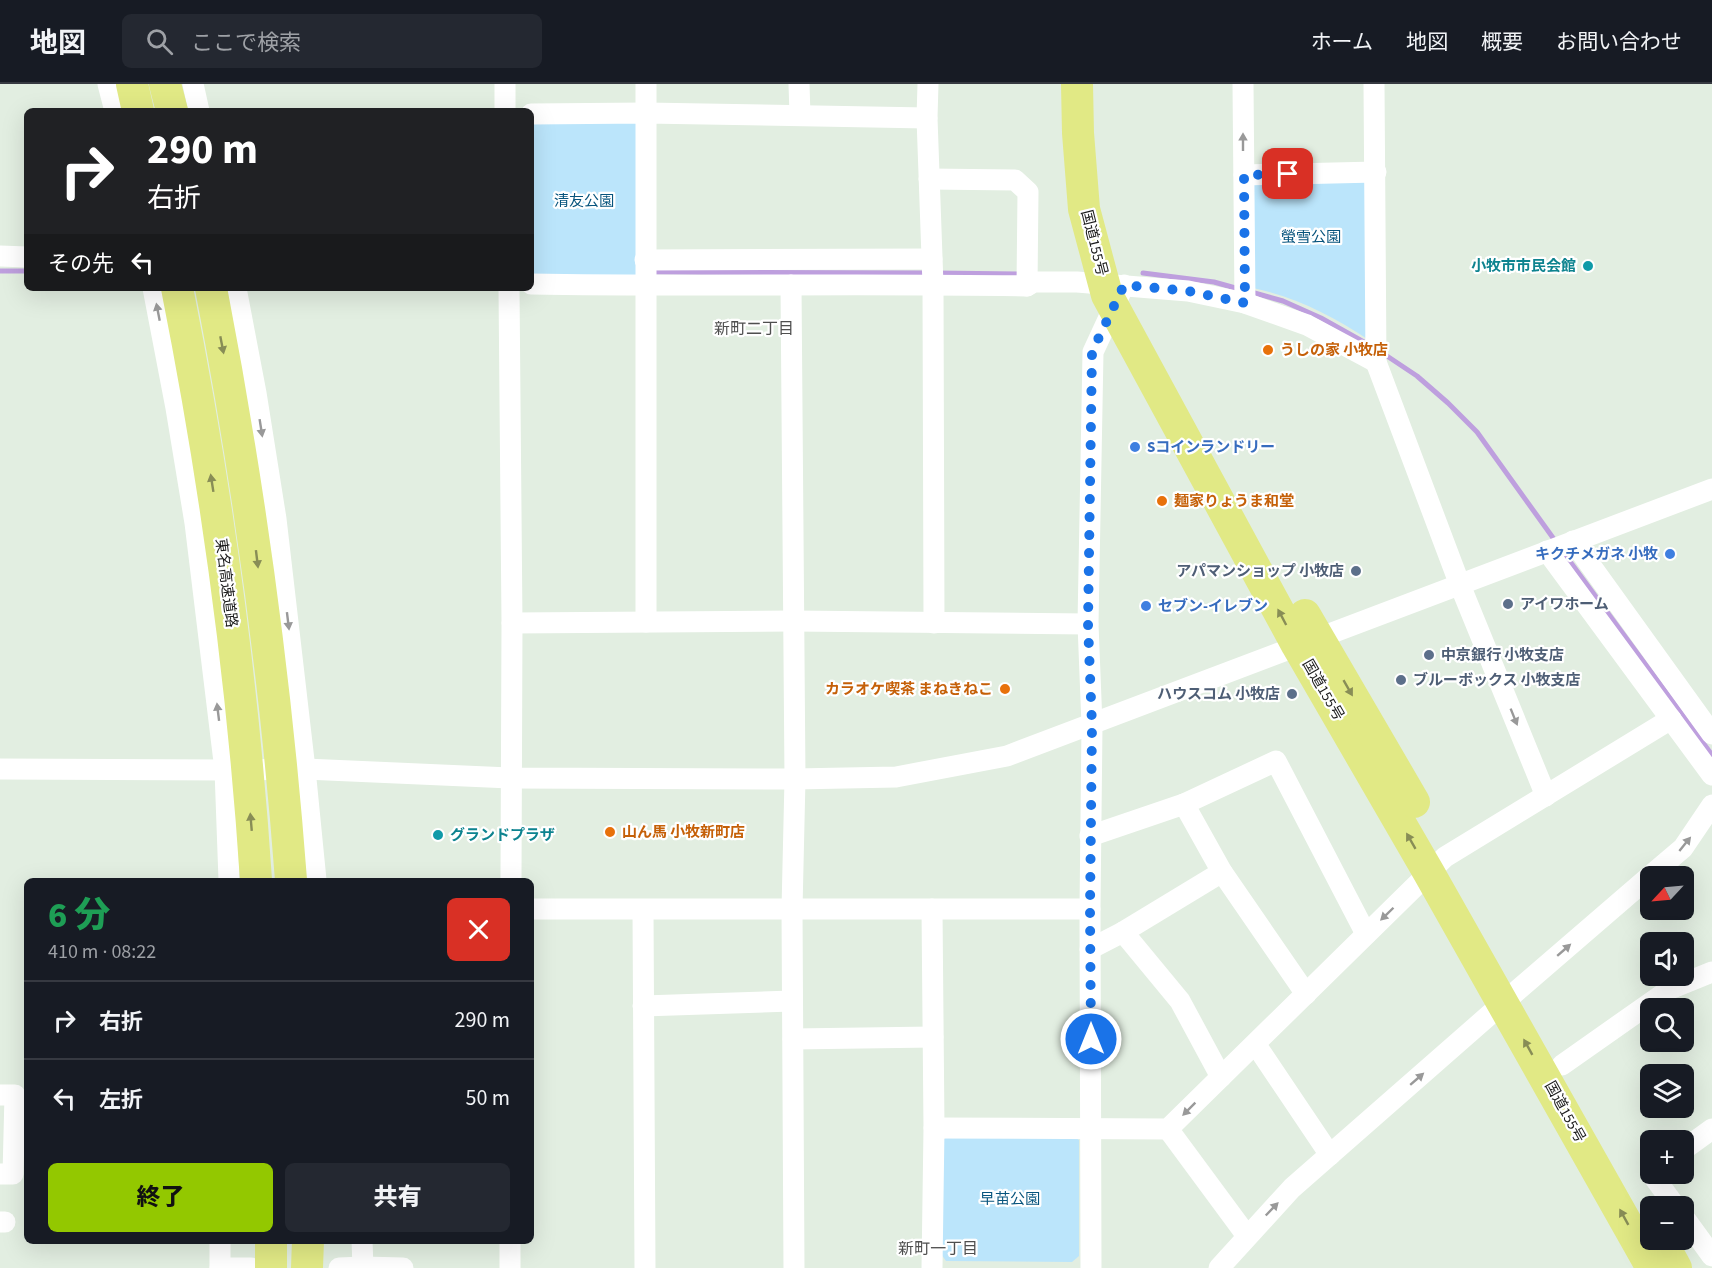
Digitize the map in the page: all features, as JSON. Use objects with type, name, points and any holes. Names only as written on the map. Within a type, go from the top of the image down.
[{"type":"highway","points":[[132,84],[137,108]]},
{"type":"highway","points":[[165,84],[171,108]]},
{"type":"highway","name":"国道155号","points":[[1077,84],[1084,209],[1114,292],[1178,389],[1307,641],[1337,669],[1437,865],[1511,996],[1652,1268]]},
{"type":"highway","name":"国道155号","points":[[1097,84],[1098,135],[1114,292]]},
{"type":"highway","name":"東名高速道路","points":[[178,291],[198,393],[221,541],[239,689],[256,878]]},
{"type":"highway","points":[[212,291],[230,386],[254,538],[273,687],[291,878]]},
{"type":"highway","name":"国道155号","points":[[1511,996],[1562,1065],[1640,1203]]},
{"type":"highway","points":[[271,1244],[271,1268]]},
{"type":"highway","points":[[308,1244],[308,1268]]},
{"type":"highway","points":[[1666,1250],[1676,1268]]},
{"type":"street","points":[[108,84],[114,108]]},
{"type":"street","points":[[193,84],[198,108]]},
{"type":"street","points":[[505,108],[506,84]]},
{"type":"street","points":[[646,84],[646,622]]},
{"type":"street","points":[[799,84],[800,116]]},
{"type":"street","points":[[928,84],[927,118],[933,285],[934,623]]},
{"type":"street","points":[[1243,84],[1246,294]]},
{"type":"street","points":[[1374,84],[1376,351],[1460,585],[1546,796]]},
{"type":"street","points":[[534,114],[927,118]]},
{"type":"street","points":[[1244,175],[1376,172]]},
{"type":"street","points":[[929,179],[1015,180],[1028,192],[1027,276]]},
{"type":"street","points":[[0,256],[24,257]]},
{"type":"street","points":[[645,260],[932,259]]},
{"type":"street","points":[[534,284],[933,285],[1027,276],[1034,282],[1114,292],[1188,291],[1246,294],[1307,326],[1376,351]]},
{"type":"street","points":[[791,285],[795,779],[792,909],[794,1268]]},
{"type":"street","points":[[154,291],[195,523],[225,770],[229,878]]},
{"type":"street","points":[[237,291],[276,519],[316,878]]},
{"type":"street","points":[[508,291],[512,623],[511,878]]},
{"type":"street","points":[[1090,1268],[1092,725],[1088,624],[1092,352],[1114,292]]},
{"type":"street","points":[[176,408],[256,393]]},
{"type":"street","points":[[0,768],[305,769],[511,778],[896,777],[1007,756],[1712,489]]},
{"type":"street","points":[[195,523],[276,519]]},
{"type":"street","points":[[1560,546],[1671,719],[1712,775]]},
{"type":"street","points":[[1560,546],[1712,734]]},
{"type":"street","points":[[512,623],[793,621],[1088,624]]},
{"type":"street","points":[[934,1128],[1168,1129],[1437,865],[1671,719]]},
{"type":"street","points":[[1090,836],[1184,804],[1276,761],[1366,934]]},
{"type":"street","points":[[1184,804],[1222,872],[1306,994]]},
{"type":"street","points":[[1662,866],[1683,848],[1712,805]]},
{"type":"street","points":[[1090,949],[1123,932],[1222,872]]},
{"type":"street","points":[[1219,1268],[1292,1188],[1640,885]]},
{"type":"street","points":[[534,909],[1090,909]]},
{"type":"street","points":[[932,909],[934,1128],[932,1268]]},
{"type":"street","points":[[643,910],[645,1268]]},
{"type":"street","points":[[1123,932],[1180,1000],[1221,1077]]},
{"type":"street","points":[[1562,1065],[1670,988],[1712,972]]},
{"type":"street","points":[[644,1006],[792,1001]]},
{"type":"street","points":[[793,1039],[933,1037]]},
{"type":"street","points":[[1256,1045],[1330,1155]]},
{"type":"street","points":[[0,1095],[15,1095],[13,1174],[0,1174]]},
{"type":"street","points":[[1168,1129],[1247,1236]]},
{"type":"street","points":[[1694,1142],[1712,1129]]},
{"type":"street","points":[[1694,1231],[1712,1256]]},
{"type":"street","points":[[220,1244],[220,1268],[251,1268]]},
{"type":"street","points":[[362,1244],[363,1267]]},
{"type":"street","points":[[510,1244],[510,1268]]},
{"type":"street","points":[[339,1268],[403,1268]]},
{"type":"green space","name":"清友公園","points":[[534,119],[632,119],[638,124],[638,278],[534,279]]},
{"type":"green space","name":"螢雪公園","points":[[1362,179],[1368,185],[1369,340],[1314,308],[1253,288],[1252,186],[1259,181]]},
{"type":"green space","name":"早苗公園","points":[[947,1136],[1073,1136],[1079,1140],[1079,1256],[1072,1262],[946,1261],[941,1254],[941,1143]]},
{"type":"waterway","points":[[0,271],[24,271]]},
{"type":"waterway","points":[[656,272],[927,273]]},
{"type":"waterway","points":[[936,273],[1023,274]]},
{"type":"waterway","points":[[1143,273],[1214,282],[1239,289]]},
{"type":"waterway","points":[[1251,292],[1283,301],[1321,318],[1371,346]]},
{"type":"waterway","points":[[1381,352],[1417,376],[1477,432],[1556,542]]},
{"type":"waterway","points":[[1563,552],[1712,755]]},
{"type":"place","name":"小牧市市民会館","points":[[1588,266]]},
{"type":"place","name":"うしの家 小牧店","points":[[1268,350]]},
{"type":"place","name":"Sコインランドリー","points":[[1135,447]]},
{"type":"place","name":"麺家りょうま和堂","points":[[1162,501]]},
{"type":"place","name":"キクチメガネ 小牧","points":[[1670,554]]},
{"type":"place","name":"アパマンショップ 小牧店","points":[[1356,571]]},
{"type":"place","name":"アイワホーム","points":[[1508,604]]},
{"type":"place","name":"セブン-イレブン","points":[[1146,606]]},
{"type":"place","name":"中京銀行 小牧支店","points":[[1429,655]]},
{"type":"place","name":"ブルーボックス 小牧支店","points":[[1401,680]]},
{"type":"place","name":"カラオケ喫茶 まねきねこ","points":[[1005,689]]},
{"type":"place","name":"ハウスコム 小牧店","points":[[1292,694]]},
{"type":"place","name":"山ん馬 小牧新町店","points":[[610,832]]},
{"type":"place","name":"グランドプラザ","points":[[438,835]]},
{"type":"district","name":"新町二丁目","points":[[754,329]]},
{"type":"district","name":"新町一丁目","points":[[938,1249]]},
{"type":"route","points":[[1091,1039],[1092,725],[1088,624],[1092,352],[1124,285],[1188,291],[1245,303],[1244,175],[1288,174]]}]
